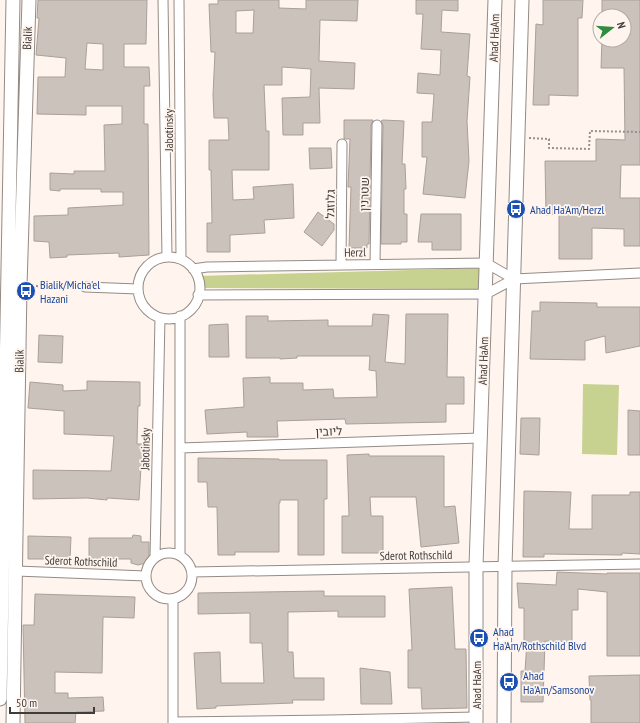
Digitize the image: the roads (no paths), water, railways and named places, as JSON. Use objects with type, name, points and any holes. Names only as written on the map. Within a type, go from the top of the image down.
[{"type":"street","name":"Bialik","points":[[0,699],[5,172],[13,0]]},
{"type":"street","name":"Bialik","points":[[13,723],[20,286],[29,0]]},
{"type":"street","name":"Jabotinsky","points":[[164,0],[167,257]]},
{"type":"street","name":"Jabotinsky","points":[[179,0],[181,259]]},
{"type":"street","name":"Ahad HaAm","points":[[476,720],[476,566],[495,0]]},
{"type":"street","points":[[504,723],[505,567],[522,0]]},
{"type":"street","name":"שטרנין","points":[[375,264],[377,125]]},
{"type":"street","name":"גלוזגל","points":[[341,265],[342,144]]},
{"type":"street","points":[[167,257],[181,259],[193,269],[197,277],[199,286],[198,296],[195,304],[180,316],[171,319],[160,318],[152,314],[144,307],[140,299],[138,289],[139,280],[143,271],[149,264],[157,259],[167,257]]},
{"type":"street","points":[[486,263],[514,279]]},
{"type":"street","name":"Herzl","points":[[193,269],[207,267],[486,263]]},
{"type":"street","points":[[198,296],[486,294],[514,279],[640,273]]},
{"type":"street","points":[[85,287],[138,289]]},
{"type":"street","points":[[180,316],[180,555]]},
{"type":"street","name":"Jabotinsky","points":[[155,557],[160,318]]},
{"type":"street","name":"ליובין","points":[[180,448],[480,438]]},
{"type":"street","points":[[2,452],[18,452]]},
{"type":"street","points":[[172,552],[180,555],[190,564],[192,582],[188,589],[180,596],[173,599],[161,598],[151,591],[147,584],[146,576],[149,563],[155,557],[164,553],[172,552]]},
{"type":"street","name":"Sderot Rothschild","points":[[192,572],[640,564]]},
{"type":"street","name":"Sderot Rothschild","points":[[16,571],[146,576]]},
{"type":"street","points":[[173,599],[173,722],[476,720]]},
{"type":"place","name":"Ahad Ha'Am/Herzl","points":[[516,209]]},
{"type":"place","name":"Bialik/Micha'el Hazani","points":[[26,291]]},
{"type":"place","name":"Ahad Ha'Am/Rothschild Blvd","points":[[479,638]]},
{"type":"place","name":"Ahad Ha'Am/Samsonov","points":[[509,682]]}]
